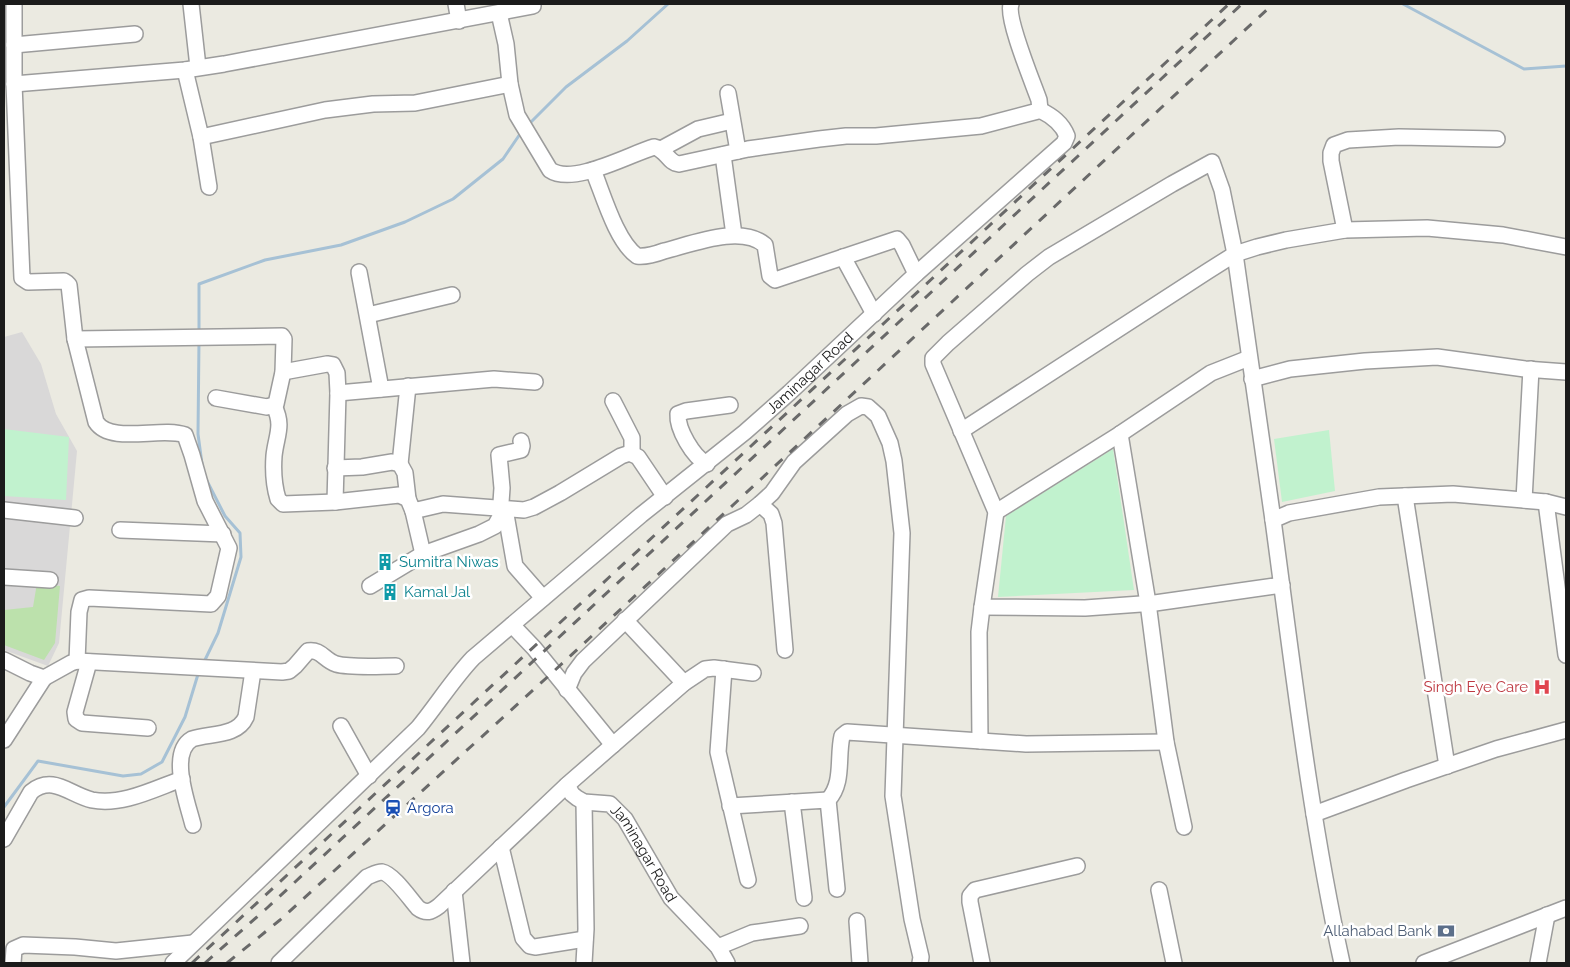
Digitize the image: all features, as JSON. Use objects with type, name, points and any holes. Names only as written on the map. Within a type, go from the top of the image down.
[{"type":"street","points":[[14,4],[10,38],[14,84],[22,278],[28,282],[67,282],[70,290],[75,339],[96,422],[106,431],[117,433],[171,433],[184,435],[192,455],[201,490],[228,543],[229,553],[218,596],[214,603],[203,605],[84,598],[80,604],[78,612],[83,661],[75,712],[76,719],[82,723],[148,728]]},
{"type":"street","points":[[194,4],[192,68],[209,187]]},
{"type":"street","points":[[456,4],[458,21]]},
{"type":"street","points":[[499,13],[506,44],[510,84],[516,115],[550,170],[554,173],[573,174],[594,170],[650,148],[658,147],[662,149],[675,164],[833,137],[876,136],[981,126],[1040,110],[1039,100],[1012,20],[1011,4]]},
{"type":"street","points":[[14,84],[224,64],[533,6]]},
{"type":"street","points":[[10,38],[135,34]]},
{"type":"street","points":[[201,137],[325,110],[373,104],[415,103],[510,84]]},
{"type":"street","points":[[728,93],[732,121],[731,153],[734,235]]},
{"type":"street","name":"Jaminagar Road","points":[[173,963],[418,728],[467,664],[542,598],[706,464],[789,393],[916,274],[1067,140],[1064,129],[1057,120],[1040,110]]},
{"type":"street","points":[[662,149],[698,129],[732,121]]},
{"type":"street","points":[[1345,230],[1331,162],[1334,144],[1348,140],[1399,137],[1497,139]]},
{"type":"street","points":[[980,742],[979,632],[996,512],[933,364],[934,358],[948,343],[1020,280],[1050,257],[1212,162],[1222,190],[1235,254],[1307,775],[1329,904],[1342,963]]},
{"type":"street","points":[[594,170],[613,222],[627,244],[638,256],[652,255],[734,235],[753,237],[765,245],[770,276],[775,280],[897,239],[902,245],[916,274]]},
{"type":"street","points":[[961,431],[1235,254],[1286,240],[1345,230],[1381,228],[1437,229],[1503,235],[1566,247]]},
{"type":"street","points":[[843,257],[874,314]]},
{"type":"street","points":[[359,272],[381,389]]},
{"type":"street","points":[[368,314],[452,295]]},
{"type":"street","points":[[75,339],[282,336],[283,372],[278,401],[274,406],[267,407],[216,398]]},
{"type":"street","points":[[1252,379],[1290,369],[1365,361],[1437,357],[1566,372]]},
{"type":"street","points":[[996,512],[1120,434],[1210,373],[1249,358]]},
{"type":"street","points":[[283,372],[331,364],[336,369],[338,393],[335,502]]},
{"type":"street","points":[[1524,500],[1531,369]]},
{"type":"street","points":[[338,393],[494,380],[535,382]]},
{"type":"street","points":[[408,386],[400,464],[405,473],[423,554]]},
{"type":"street","points":[[613,401],[632,438],[632,454]]},
{"type":"street","points":[[706,464],[696,456],[689,445],[679,422],[678,414],[686,410],[730,405]]},
{"type":"street","points":[[274,406],[280,419],[274,455],[274,473],[279,502],[286,504],[335,502],[399,495],[411,505],[443,504],[524,510],[534,507],[583,481],[621,456],[632,454],[638,457],[665,496]]},
{"type":"street","points":[[567,690],[574,673],[583,661],[727,524],[746,515],[772,493],[794,462],[855,408],[864,406],[872,409],[878,416],[890,443],[894,461],[902,533],[893,796],[912,919],[921,958],[920,963]]},
{"type":"street","points":[[1120,434],[1148,604],[1166,742],[1184,827]]},
{"type":"street","points":[[521,441],[522,446],[520,450],[499,455],[502,508],[515,566],[542,598]]},
{"type":"street","points":[[335,468],[362,467],[392,462],[400,464]]},
{"type":"street","points":[[1273,520],[1289,513],[1379,496],[1453,494],[1546,502],[1566,507]]},
{"type":"street","points":[[1405,496],[1447,766]]},
{"type":"street","points":[[1546,502],[1566,655]]},
{"type":"street","points":[[760,504],[771,514],[774,523],[785,650]]},
{"type":"street","points":[[370,586],[423,554],[490,530],[498,522],[502,508]]},
{"type":"street","points":[[4,510],[75,518]]},
{"type":"street","points":[[120,530],[223,534]]},
{"type":"street","points":[[4,577],[50,580]]},
{"type":"street","points":[[982,607],[1085,608],[1148,604],[1282,585]]},
{"type":"street","points":[[625,620],[684,683]]},
{"type":"street","points":[[512,625],[534,648],[611,747]]},
{"type":"street","points":[[4,740],[44,678],[71,663],[83,661],[253,671],[289,671],[308,651],[314,650],[335,664],[396,666]]},
{"type":"street","points":[[4,660],[44,678]]},
{"type":"street","points":[[279,963],[367,878],[376,873],[382,872],[390,876],[418,908],[424,912],[431,912],[567,785],[684,683],[706,669],[724,669],[752,673]]},
{"type":"street","points":[[724,669],[718,752],[748,880]]},
{"type":"street","points":[[193,826],[182,779],[181,751],[187,742],[237,729],[243,724],[246,717],[253,671]]},
{"type":"street","points":[[341,726],[369,776]]},
{"type":"street","points":[[1314,814],[1496,749],[1566,730]]},
{"type":"street","points":[[730,806],[828,800],[834,794],[838,784],[840,746],[842,736],[847,732],[896,737],[1026,744],[1166,742]]},
{"type":"street","points":[[4,838],[31,792],[38,786],[52,784],[90,800],[104,801],[118,800],[182,779]]},
{"type":"street","points":[[567,785],[572,794],[584,802],[584,963]]},
{"type":"street","points":[[828,800],[837,889]]},
{"type":"street","name":"Jaminagar Road","points":[[584,802],[610,804],[618,810],[671,898],[718,947],[727,963]]},
{"type":"street","points":[[792,802],[804,898]]},
{"type":"street","points":[[501,847],[526,944],[535,947],[585,939]]},
{"type":"street","points":[[982,963],[970,902],[970,896],[975,890],[1077,866]]},
{"type":"street","points":[[1158,890],[1174,963]]},
{"type":"street","points":[[454,891],[462,963]]},
{"type":"street","points":[[1424,963],[1444,960],[1566,908]]},
{"type":"street","points":[[1538,963],[1547,915]]},
{"type":"street","points":[[857,920],[860,963]]},
{"type":"street","points":[[718,947],[752,933],[800,926]]},
{"type":"street","points":[[13,963],[14,949],[23,945],[75,946],[116,951],[193,943]]},
{"type":"shaded area","points":[[22,332],[41,364],[56,414],[77,451],[59,643],[48,666],[4,650],[4,337]]},
{"type":"green space","points":[[4,429],[69,437],[66,500],[4,496]]},
{"type":"green space","points":[[1329,430],[1335,491],[1282,502],[1274,439]]},
{"type":"green space","points":[[1113,449],[1134,590],[998,597],[1006,516]]},
{"type":"green space","points":[[37,583],[60,586],[55,643],[44,660],[4,645],[4,610],[33,607]]},
{"type":"waterway","points":[[531,122],[566,87],[627,41],[668,4]]},
{"type":"waterway","points":[[1403,4],[1524,69],[1566,66]]},
{"type":"waterway","points":[[199,332],[199,284],[265,260],[341,245],[405,222],[453,199],[503,159],[520,134]]},
{"type":"waterway","points":[[199,340],[198,434],[202,464]]},
{"type":"waterway","points":[[203,664],[218,633],[241,557],[240,533],[225,516],[206,479]]},
{"type":"waterway","points":[[4,807],[38,761],[123,776],[141,774],[162,762],[185,717],[199,671]]},
{"type":"railway","points":[[192,963],[1229,4]]},
{"type":"railway","points":[[205,963],[267,908],[1242,4]]},
{"type":"railway","points":[[227,963],[280,920],[553,672],[1273,4]]},
{"type":"place","name":"Sumitra Niwas","points":[[385,562]]},
{"type":"place","name":"Kamal Jal","points":[[390,592]]},
{"type":"place","name":"Singh Eye Care","points":[[1542,687]]},
{"type":"place","name":"Argora","points":[[393,808]]},
{"type":"place","name":"Allahabad Bank","points":[[1446,931]]}]
